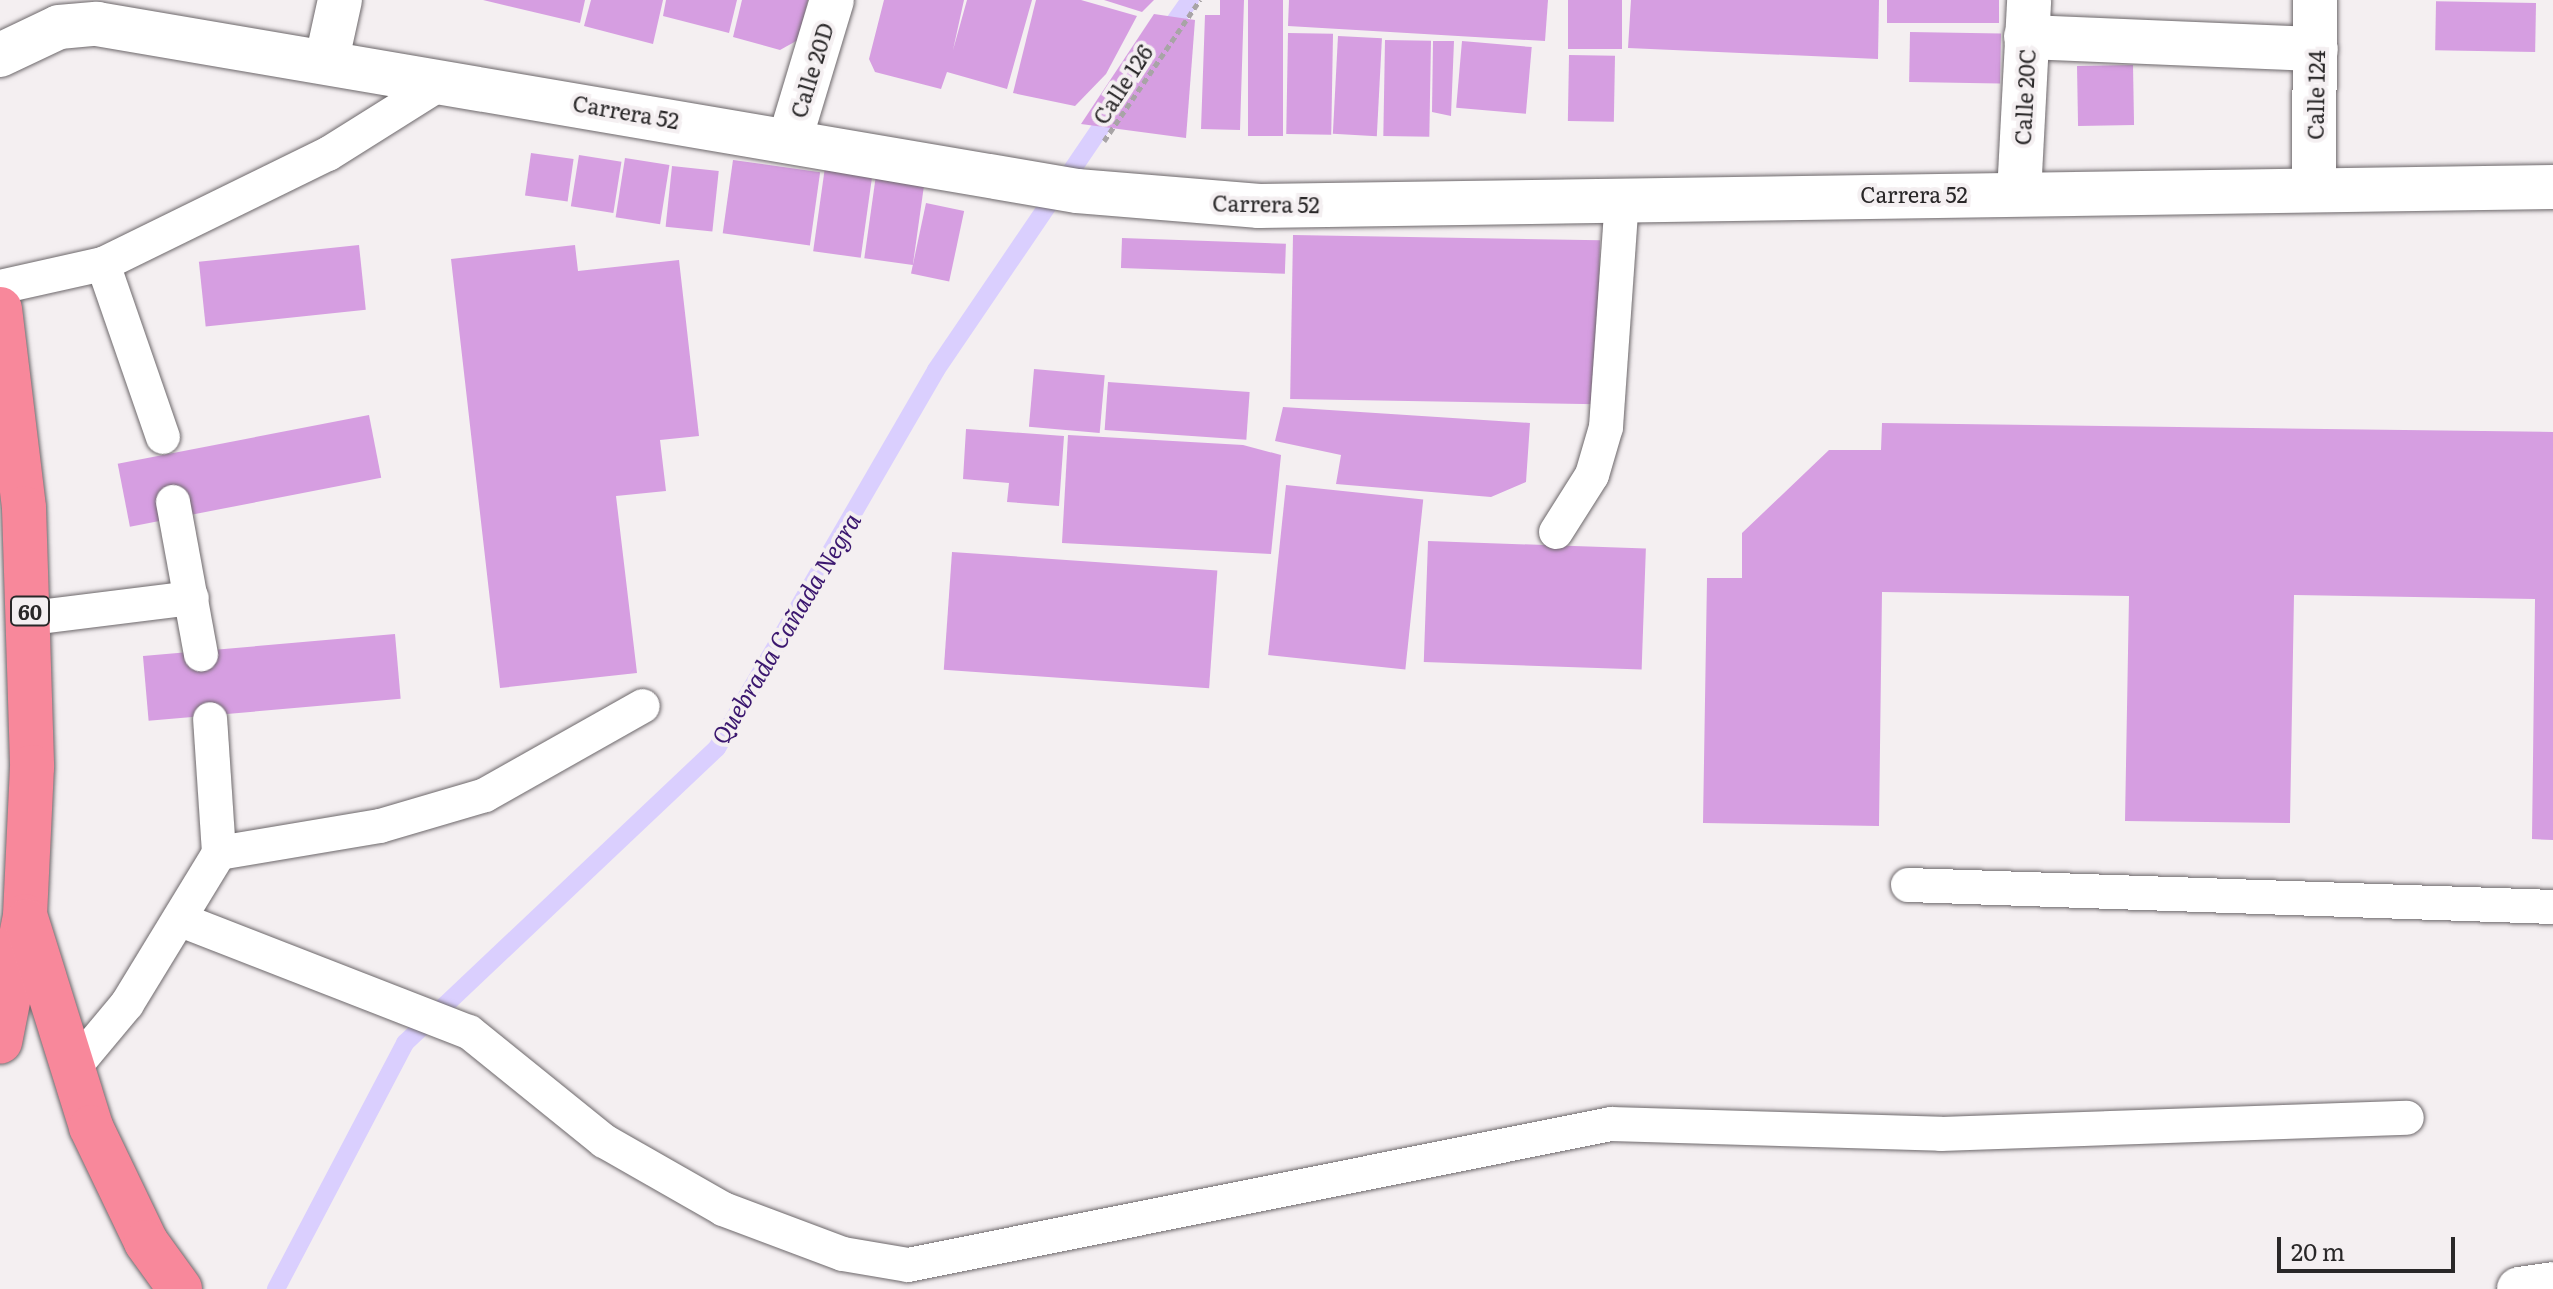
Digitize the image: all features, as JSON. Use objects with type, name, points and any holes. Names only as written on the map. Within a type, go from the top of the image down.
[{"type":"highway","name":"60","points":[[0,309],[31,618],[25,916],[0,1042]]},
{"type":"highway","points":[[25,916],[71,1071],[146,1242],[180,1289]]},
{"type":"main road","points":[[327,59],[340,0]]},
{"type":"main road","name":"Calle 20D","points":[[790,139],[832,0]]},
{"type":"main road","name":"Calle 124","points":[[2314,190],[2315,0]]},
{"type":"main road","points":[[2028,19],[2316,49]]},
{"type":"main road","name":"Calle 20C","points":[[2019,194],[2028,19]]},
{"type":"main road","name":"Carrera 52","points":[[0,55],[59,27],[97,24],[327,59],[1074,190],[1259,206],[1622,197],[2553,187]]},
{"type":"main road","points":[[2519,1289],[2553,1284]]},
{"type":"lane","points":[[0,287],[103,264],[328,154],[446,80]]},
{"type":"lane","points":[[1556,532],[1592,475],[1606,427],[1622,197]]},
{"type":"lane","points":[[103,264],[163,437]]},
{"type":"lane","points":[[173,502],[201,654]]},
{"type":"lane","points":[[31,618],[192,598]]},
{"type":"lane","points":[[219,853],[380,826],[485,795],[643,706]]},
{"type":"lane","points":[[71,1071],[181,920],[219,853],[210,719]]},
{"type":"lane","points":[[1908,885],[2553,907]]},
{"type":"lane","points":[[181,920],[354,990],[469,1032],[604,1141],[723,1209],[843,1254],[908,1265],[1611,1124],[1941,1134],[2407,1118]]},
{"type":"path","name":"Calle 126","points":[[1074,190],[1127,98],[1200,0]]},
{"type":"building","points":[[483,0],[585,0],[580,23]]},
{"type":"building","points":[[591,0],[663,0],[653,44],[584,26]]},
{"type":"building","points":[[666,0],[737,0],[729,33],[663,16]]},
{"type":"building","points":[[742,0],[808,0],[798,40],[780,50],[733,37]]},
{"type":"building","points":[[884,0],[964,0],[953,50],[967,0],[1032,0],[1007,89],[947,72],[941,89],[875,72],[869,59]]},
{"type":"building","points":[[1036,0],[1081,0],[1137,16],[1106,74],[1075,106],[1013,93]]},
{"type":"building","points":[[1104,0],[1154,0],[1142,12]]},
{"type":"building","points":[[1220,0],[1244,0],[1240,130],[1201,129],[1205,15],[1220,15]]},
{"type":"building","points":[[1248,0],[1283,0],[1283,136],[1248,136]]},
{"type":"building","points":[[1289,0],[1548,0],[1545,41],[1288,26]]},
{"type":"building","points":[[1568,0],[1622,0],[1622,49],[1568,49]]},
{"type":"building","points":[[1631,0],[1879,0],[1878,59],[1628,48]]},
{"type":"building","points":[[1887,0],[1999,0],[1999,23],[1887,23]]},
{"type":"building","points":[[2436,1],[2536,3],[2535,52],[2435,50]]},
{"type":"building","points":[[1154,14],[1195,20],[1186,138],[1081,124]]},
{"type":"building","points":[[1910,32],[2001,34],[2000,84],[1909,82]]},
{"type":"building","points":[[1288,33],[1333,34],[1331,135],[1286,134]]},
{"type":"building","points":[[1338,36],[1382,38],[1377,136],[1333,134]]},
{"type":"building","points":[[1385,40],[1431,41],[1429,137],[1383,136]]},
{"type":"building","points":[[1433,41],[1454,41],[1451,116],[1432,112]]},
{"type":"building","points":[[1462,41],[1532,47],[1526,114],[1456,108]]},
{"type":"building","points":[[1569,55],[1615,56],[1614,122],[1568,121]]},
{"type":"building","points":[[2133,65],[2134,125],[2078,126],[2077,66]]},
{"type":"building","points":[[531,153],[574,159],[568,202],[525,196]]},
{"type":"building","points":[[579,155],[621,162],[613,213],[571,206]]},
{"type":"building","points":[[625,158],[669,165],[660,224],[616,217]]},
{"type":"building","points":[[733,160],[820,172],[810,246],[723,233]]},
{"type":"building","points":[[672,166],[719,171],[712,232],[666,227]]},
{"type":"building","points":[[825,167],[873,174],[861,258],[813,251]]},
{"type":"building","points":[[876,175],[925,182],[913,265],[864,258]]},
{"type":"building","points":[[926,203],[964,211],[949,282],[911,273]]},
{"type":"building","points":[[1293,235],[1600,240],[1597,404],[1290,399]]},
{"type":"building","points":[[1122,238],[1286,244],[1285,274],[1121,268]]},
{"type":"building","points":[[359,245],[366,310],[206,326],[199,262]]},
{"type":"building","points":[[575,245],[578,271],[679,260],[699,436],[660,440],[666,491],[616,496],[637,673],[500,688],[451,259]]},
{"type":"building","points":[[1034,369],[1105,375],[1100,433],[1029,427]]},
{"type":"building","points":[[1108,382],[1250,392],[1246,440],[1105,430]]},
{"type":"building","points":[[1283,407],[1530,423],[1526,482],[1491,497],[1336,484],[1341,455],[1275,441]]},
{"type":"building","points":[[369,415],[381,478],[130,527],[118,464]]},
{"type":"building","points":[[1882,423],[2553,432],[2553,840],[2532,839],[2535,599],[2294,595],[2290,823],[2125,821],[2129,596],[1882,592],[1879,826],[1703,823],[1707,578],[1742,578],[1742,533],[1829,450],[1881,450]]},
{"type":"building","points":[[966,429],[1064,436],[1059,506],[1007,502],[1009,483],[963,479]]},
{"type":"building","points":[[1068,435],[1243,445],[1281,455],[1271,554],[1062,543]]},
{"type":"building","points":[[1286,485],[1423,499],[1405,669],[1268,655]]},
{"type":"building","points":[[1428,541],[1646,549],[1642,670],[1424,662]]},
{"type":"building","points":[[952,552],[1217,571],[1209,688],[944,670]]},
{"type":"building","points":[[395,634],[401,699],[149,721],[143,656]]},
{"type":"waterway","name":"Quebrada Cañada Negra","points":[[1164,37],[1190,0]]},
{"type":"waterway","name":"Quebrada Cañada Negra","points":[[276,1289],[405,1043],[717,748],[936,370],[1115,107]]}]
